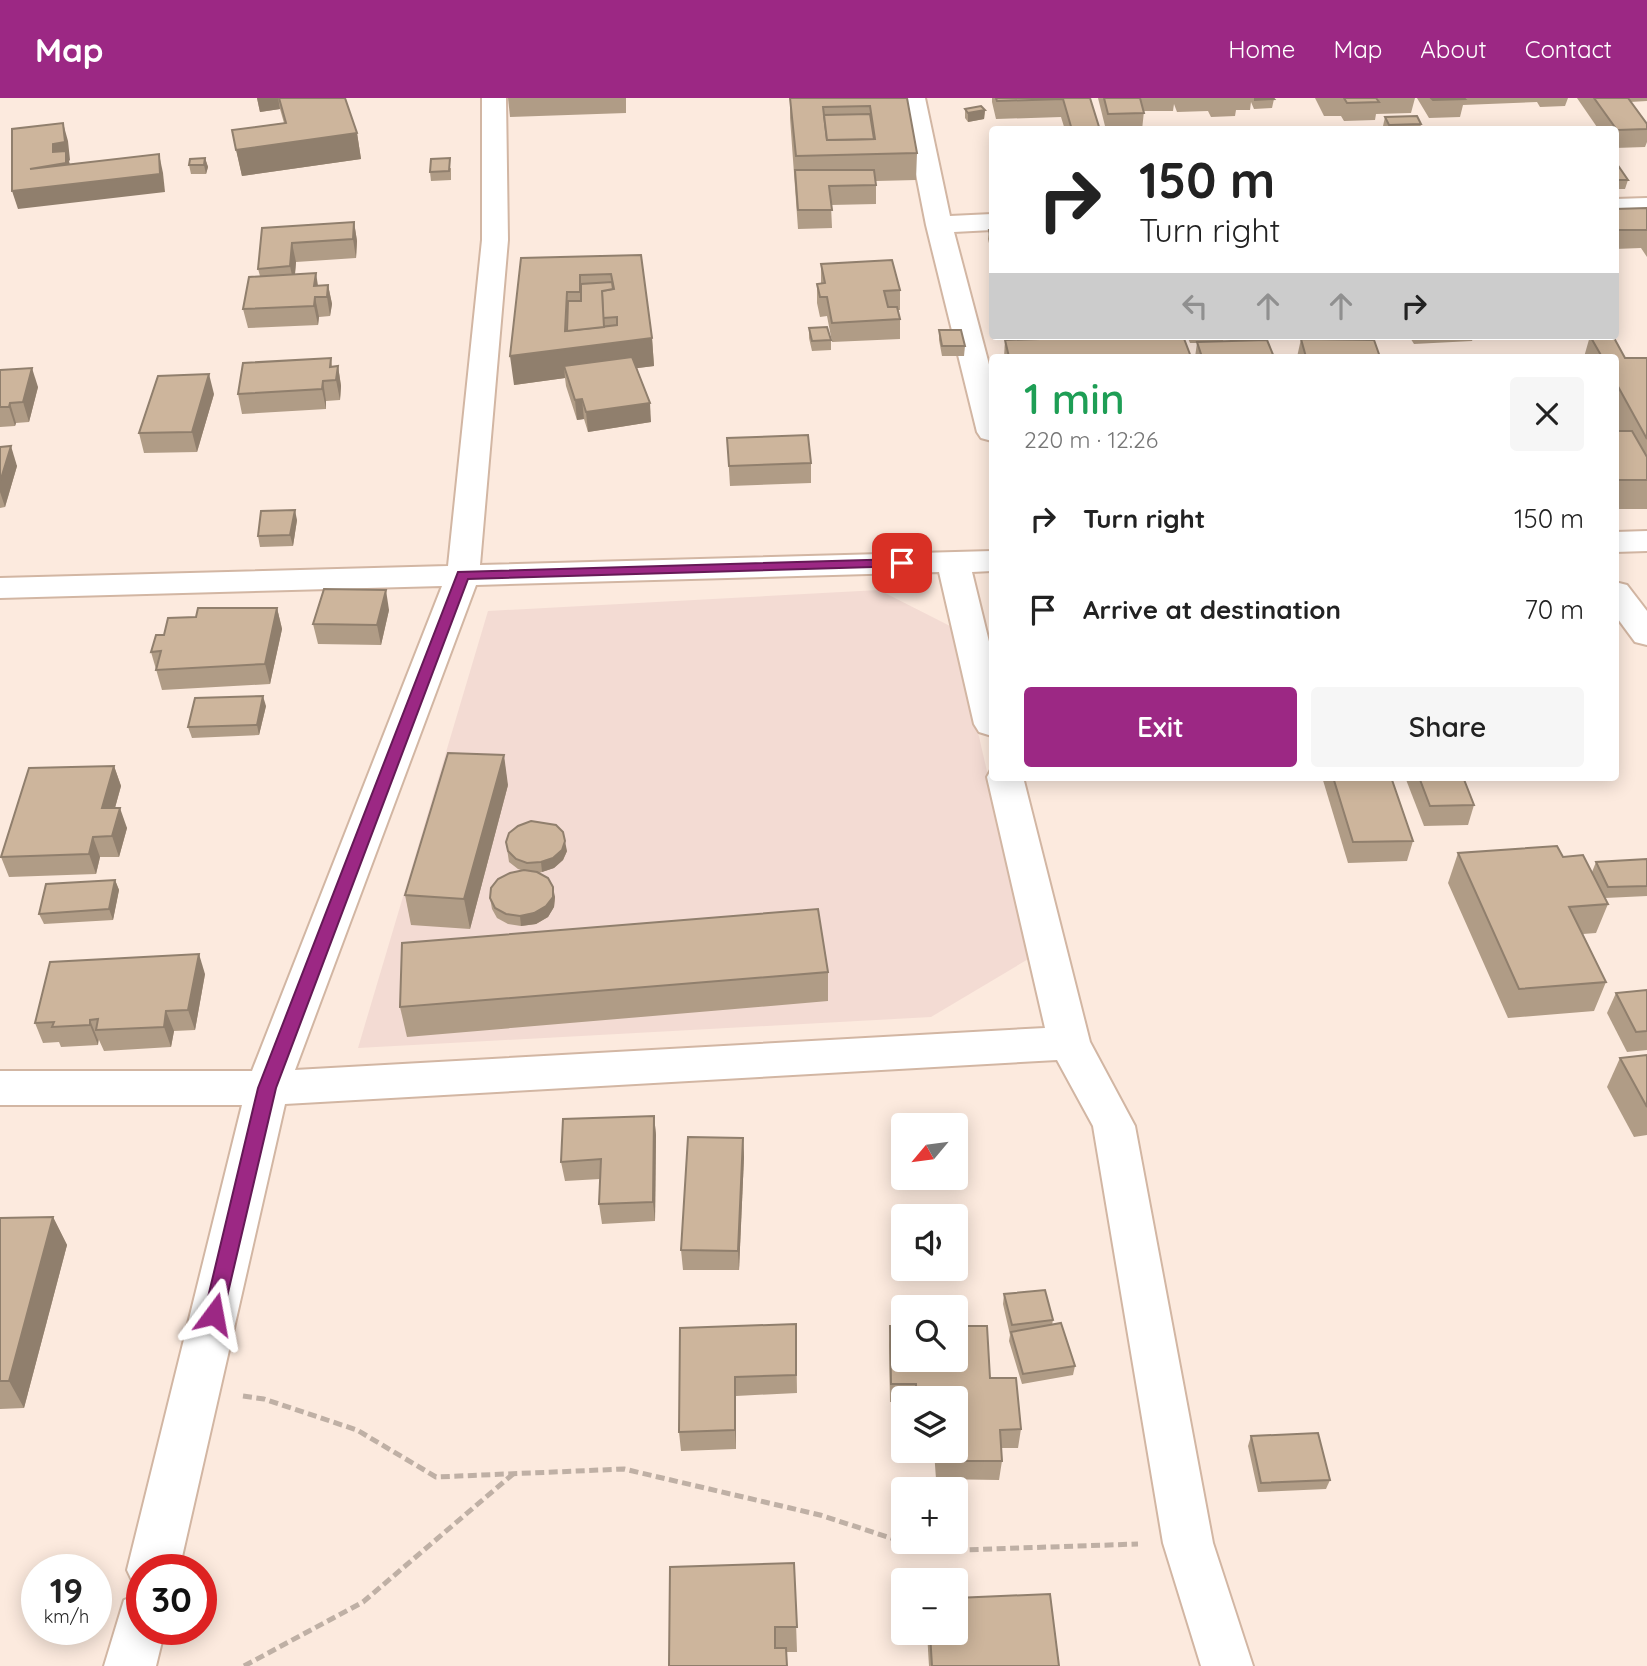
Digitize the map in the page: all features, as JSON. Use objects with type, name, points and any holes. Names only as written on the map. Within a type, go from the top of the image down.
[{"type":"street","points":[[157,1554],[267,1088],[463,575],[495,240],[494,98]]},
{"type":"street","points":[[913,98],[939,225],[989,420]]},
{"type":"street","points":[[1619,207],[1647,206]]},
{"type":"street","points":[[939,225],[989,222]]},
{"type":"street","points":[[1619,542],[1647,541]]},
{"type":"street","points":[[0,588],[989,561]]},
{"type":"street","points":[[953,562],[989,712]]},
{"type":"street","points":[[1619,597],[1647,634]]},
{"type":"street","points":[[1006,781],[1069,1043],[1114,1126],[1188,1543],[1227,1666]]},
{"type":"street","points":[[0,1087],[267,1088],[1069,1043]]},
{"type":"street","points":[[131,1666],[136,1645]]},
{"type":"path","points":[[196,1389],[264,1399],[357,1430],[436,1477],[624,1469],[820,1515],[931,1551],[1188,1543]]},
{"type":"path","points":[[244,1666],[363,1602],[514,1474]]},
{"type":"shaded area","points":[[879,590],[954,628],[1030,958],[931,1017],[358,1048],[488,611]]},
{"type":"building","points":[[279,98],[345,98],[357,133],[236,150],[232,130],[286,123]]},
{"type":"building","points":[[790,98],[907,98],[917,153],[796,156]],"holes":[[[870,106],[875,139],[827,140],[823,107]]]},
{"type":"building","points":[[996,98],[1090,98],[1099,126],[1071,126],[1063,99],[997,101]]},
{"type":"building","points":[[1104,98],[1140,98],[1144,113],[1108,114]]},
{"type":"building","points":[[1344,98],[1376,98],[1379,102],[1347,103]]},
{"type":"building","points":[[1431,98],[1464,98],[1465,99],[1433,100]]},
{"type":"building","points":[[1594,98],[1628,98],[1647,124],[1647,129],[1619,130],[1619,126],[1614,126]]},
{"type":"building","points":[[981,106],[985,110],[968,113],[965,109]]},
{"type":"building","points":[[870,114],[874,139],[827,140],[824,115]]},
{"type":"building","points":[[1417,116],[1421,124],[1389,125],[1385,117]]},
{"type":"building","points":[[63,123],[65,142],[53,144],[53,152],[66,151],[66,163],[30,169],[159,154],[160,174],[12,191],[12,129]]},
{"type":"building","points":[[205,158],[204,165],[189,165],[190,159]]},
{"type":"building","points":[[450,158],[449,171],[430,172],[431,159]]},
{"type":"building","points":[[1619,167],[1628,180],[1619,180]]},
{"type":"building","points":[[795,170],[874,170],[876,185],[829,186],[832,210],[798,210]]},
{"type":"building","points":[[1647,208],[1647,230],[1619,230],[1619,209]]},
{"type":"building","points":[[354,222],[353,239],[292,243],[290,266],[258,269],[262,228]]},
{"type":"building","points":[[641,255],[652,338],[510,356],[521,258]],"holes":[[[611,274],[614,289],[602,291],[603,318],[617,317],[617,325],[565,331],[567,292],[580,292],[580,275]]]},
{"type":"building","points":[[892,260],[900,290],[884,291],[888,307],[897,307],[900,319],[832,323],[827,297],[820,297],[817,284],[825,283],[821,264]]},
{"type":"building","points":[[316,273],[314,286],[328,285],[327,297],[315,297],[314,306],[243,309],[249,277]]},
{"type":"building","points":[[612,282],[613,289],[602,291],[604,327],[567,331],[568,301],[581,301],[581,284]]},
{"type":"building","points":[[827,327],[831,340],[812,341],[809,328]]},
{"type":"building","points":[[939,330],[961,330],[965,346],[942,346]]},
{"type":"building","points":[[1005,340],[1185,340],[1190,354],[1008,354]]},
{"type":"building","points":[[1267,340],[1273,354],[1201,354],[1197,342]]},
{"type":"building","points":[[1301,340],[1374,340],[1379,354],[1305,354]]},
{"type":"building","points":[[1592,340],[1615,340],[1625,358],[1647,358],[1647,439],[1619,388],[1619,354],[1600,354]]},
{"type":"building","points":[[632,357],[650,403],[586,412],[582,399],[575,400],[564,366]]},
{"type":"building","points":[[331,358],[330,367],[338,366],[336,380],[323,381],[322,389],[238,394],[243,363]]},
{"type":"building","points":[[32,368],[23,402],[0,407],[0,370]]},
{"type":"building","points":[[209,374],[192,432],[139,433],[158,376]]},
{"type":"building","points":[[1619,431],[1632,431],[1647,457],[1647,480],[1619,480]]},
{"type":"building","points":[[808,435],[811,463],[729,466],[727,438]]},
{"type":"building","points":[[11,446],[0,482],[0,447]]},
{"type":"building","points":[[295,510],[290,535],[258,536],[261,511]]},
{"type":"building","points":[[324,589],[386,590],[377,625],[313,624]]},
{"type":"building","points":[[198,608],[277,608],[265,664],[156,670],[161,651],[151,652],[156,635],[164,635],[168,618],[196,617]]},
{"type":"building","points":[[263,696],[257,725],[188,727],[195,698]]},
{"type":"building","points":[[448,753],[504,755],[464,899],[405,895]]},
{"type":"building","points":[[114,766],[102,808],[120,808],[112,836],[93,837],[89,854],[1,857],[29,768]]},
{"type":"building","points":[[1334,781],[1392,781],[1413,841],[1353,842]]},
{"type":"building","points":[[1421,781],[1465,781],[1474,805],[1430,806]]},
{"type":"building","points":[[531,821],[556,825],[563,832],[565,841],[562,850],[553,858],[527,863],[516,859],[508,851],[506,842],[509,833]]},
{"type":"building","points":[[1557,846],[1563,857],[1583,855],[1608,904],[1569,907],[1606,982],[1519,989],[1458,853]]},
{"type":"building","points":[[1647,859],[1647,886],[1608,887],[1596,862]]},
{"type":"building","points":[[524,870],[537,872],[548,878],[553,887],[553,897],[546,906],[534,913],[520,916],[506,914],[495,908],[490,898],[491,888],[498,879]]},
{"type":"building","points":[[115,880],[109,909],[39,914],[46,884]]},
{"type":"building","points":[[818,909],[828,972],[400,1007],[402,943]]},
{"type":"building","points":[[199,954],[188,1010],[166,1011],[164,1027],[96,1030],[98,1019],[90,1020],[90,1025],[52,1027],[54,1022],[35,1023],[50,962]]},
{"type":"building","points":[[1647,990],[1647,1031],[1636,1032],[1616,993]]},
{"type":"building","points":[[1647,1055],[1647,1107],[1620,1058]]},
{"type":"building","points":[[654,1116],[653,1202],[599,1204],[601,1159],[561,1162],[563,1119]]},
{"type":"building","points":[[688,1137],[743,1138],[738,1251],[681,1250]]},
{"type":"building","points":[[53,1217],[9,1381],[0,1381],[0,1218]]},
{"type":"building","points":[[1045,1290],[1053,1320],[1012,1325],[1004,1294]]},
{"type":"building","points":[[1061,1323],[1075,1366],[1023,1374],[1011,1332]]},
{"type":"building","points":[[796,1324],[796,1375],[735,1377],[735,1430],[679,1432],[680,1328]]},
{"type":"building","points":[[890,1326],[891,1372],[968,1372],[968,1326],[987,1326],[990,1378],[1016,1378],[1021,1429],[1000,1430],[1002,1461],[968,1461],[968,1386],[891,1384]]},
{"type":"building","points":[[1318,1433],[1330,1480],[1261,1483],[1251,1436]]},
{"type":"building","points":[[794,1563],[797,1627],[775,1627],[775,1648],[786,1648],[787,1666],[669,1666],[670,1567]]},
{"type":"building","points":[[1050,1594],[1059,1666],[932,1666],[931,1645],[968,1645],[968,1597]]},
{"type":"route","points":[[214,1314],[267,1088],[463,575],[902,563]]}]
